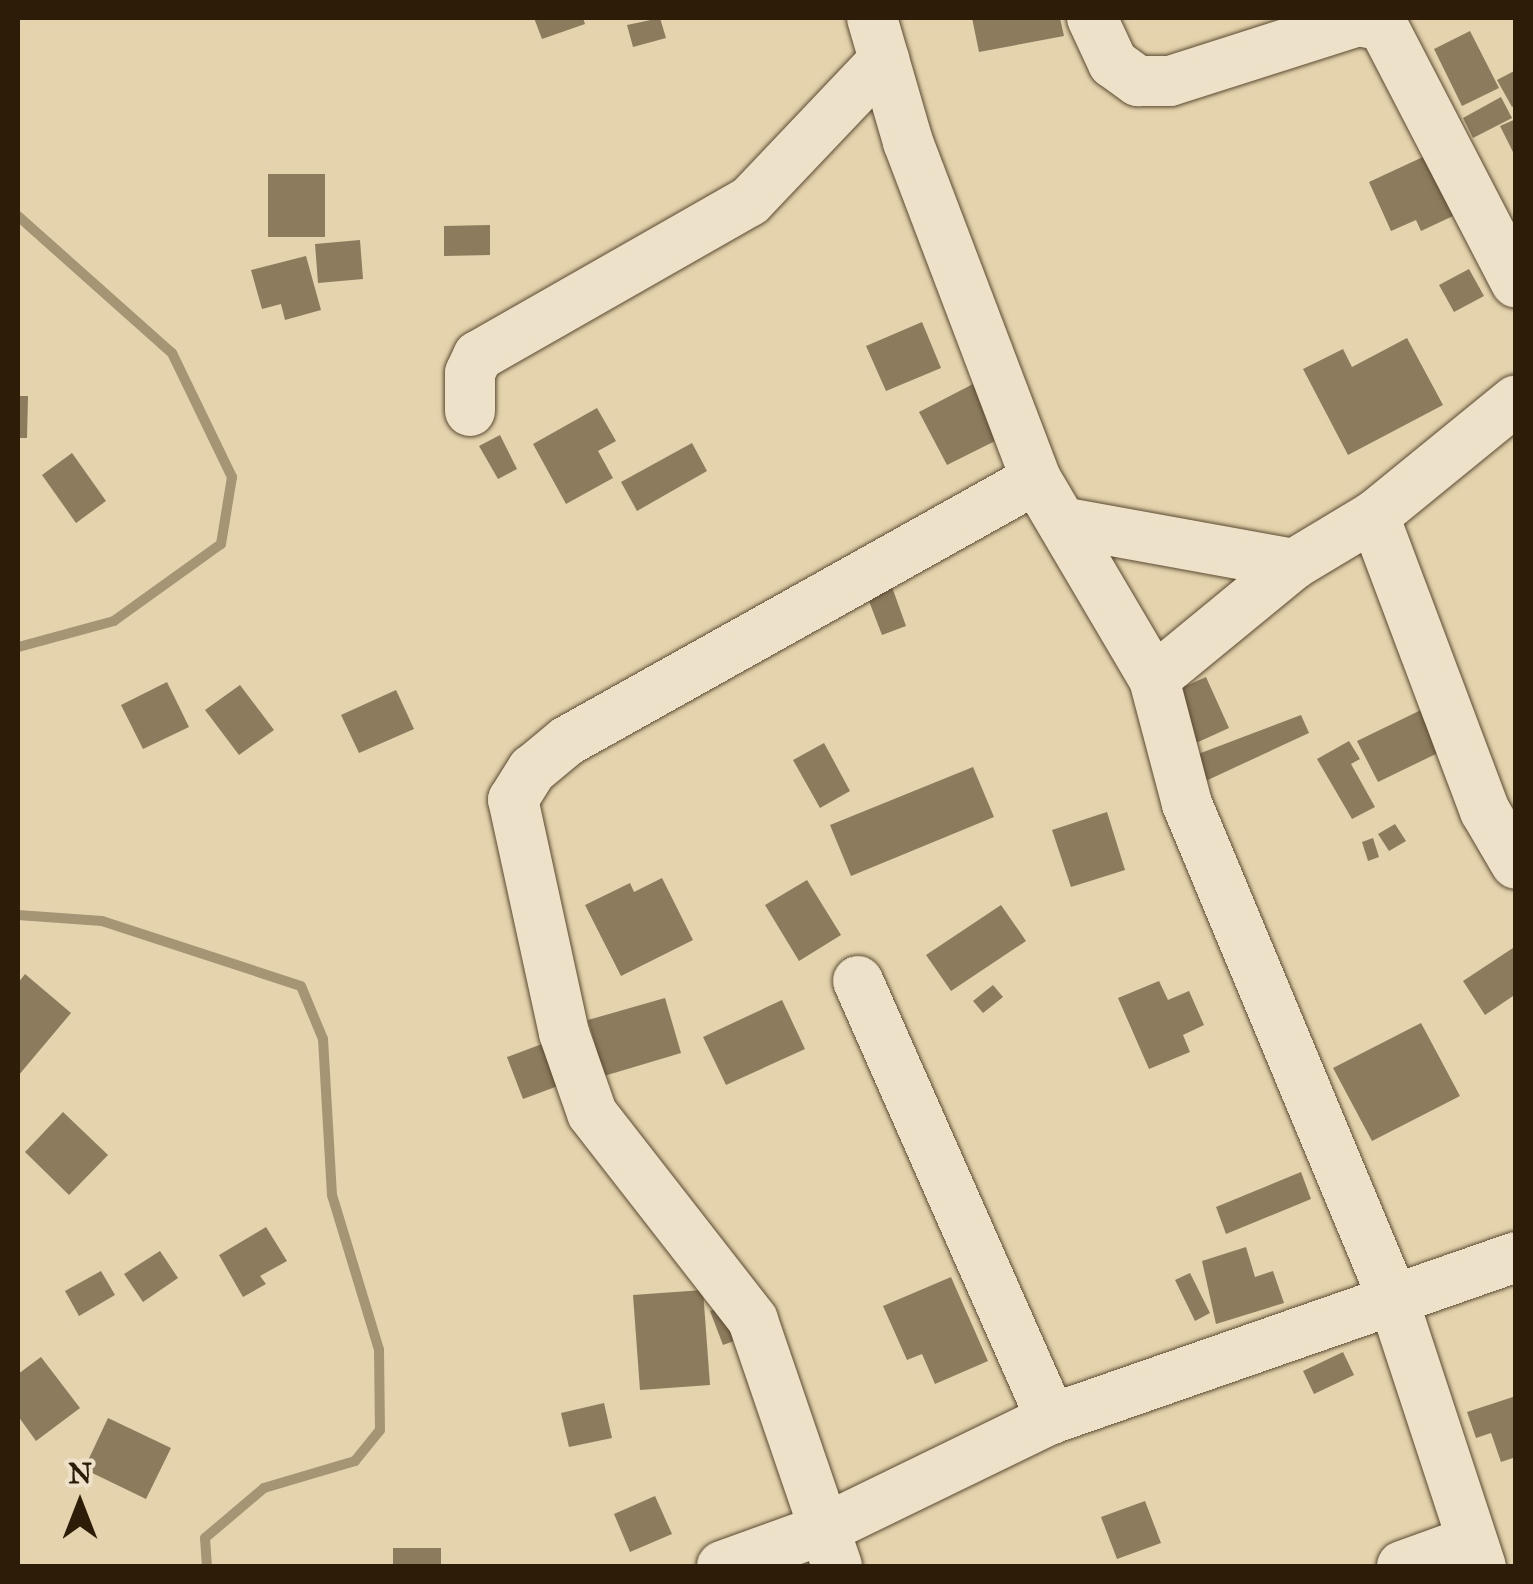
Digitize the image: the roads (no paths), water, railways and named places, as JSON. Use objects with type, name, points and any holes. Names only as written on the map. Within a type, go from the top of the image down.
[{"type":"street","points":[[1092,18],[1113,63],[1138,81],[1170,81],[1358,21],[1383,26],[1516,283]]},
{"type":"street","points":[[470,410],[470,373],[478,356],[750,202],[878,38]]},
{"type":"street","points":[[878,38],[908,142],[1036,480],[1154,679],[1186,804],[1393,1299],[1476,1554],[1402,1566]]},
{"type":"street","points":[[1154,679],[1294,564],[1374,516],[1516,400]]},
{"type":"street","points":[[831,1548],[753,1320],[592,1113],[564,1033],[514,800],[532,770],[567,741],[1036,480]]},
{"type":"street","points":[[1374,516],[1485,810],[1516,864]]},
{"type":"street","points":[[1062,522],[1294,564]]},
{"type":"street","points":[[858,981],[1051,1418]]},
{"type":"street","points":[[722,1566],[831,1548],[1051,1418],[1516,1257]]},
{"type":"waterway","points":[[18,216],[172,353],[232,477],[221,544],[114,621],[18,647]]},
{"type":"waterway","points":[[18,915],[102,921],[301,986],[323,1039],[332,1195],[379,1350],[380,1430],[355,1461],[264,1488],[205,1538],[207,1566]]}]
